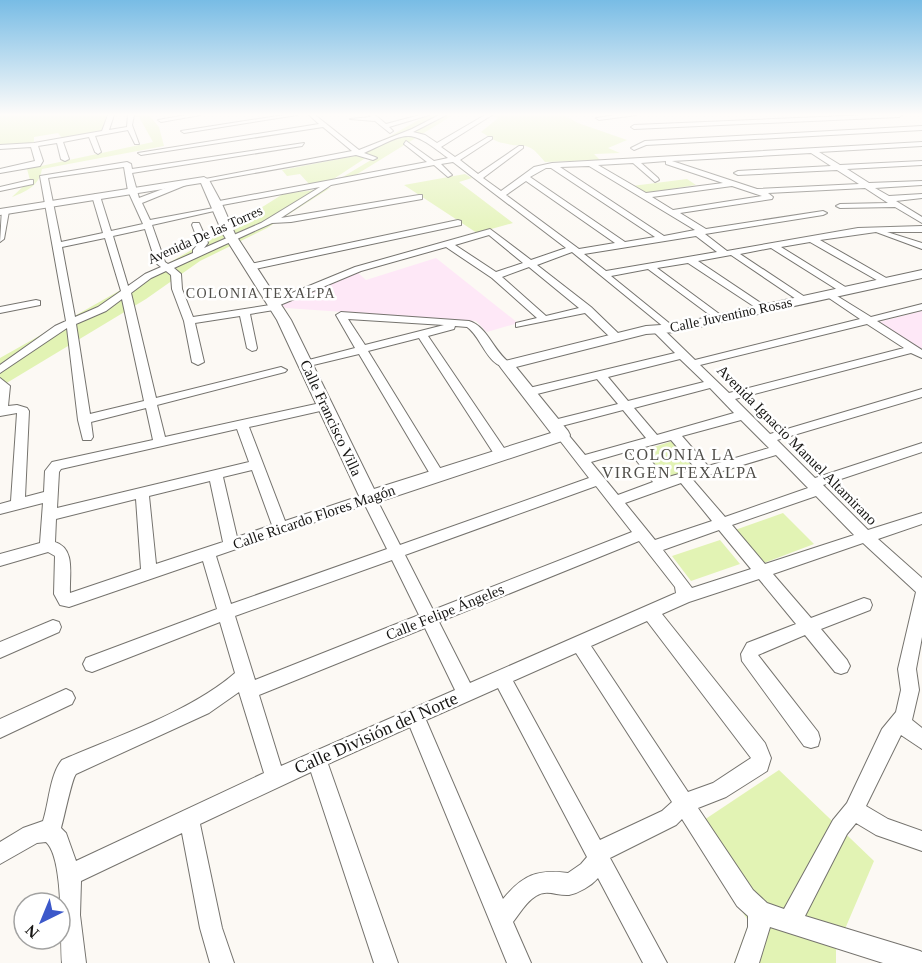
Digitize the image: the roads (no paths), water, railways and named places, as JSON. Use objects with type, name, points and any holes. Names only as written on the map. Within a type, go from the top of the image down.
[{"type":"street","points":[[0,171],[37,164],[39,160]]},
{"type":"street","points":[[127,172],[200,160]]},
{"type":"street","points":[[266,160],[278,178]]},
{"type":"street","points":[[0,239],[2,211],[187,183],[318,160]]},
{"type":"street","points":[[364,164],[370,160]]},
{"type":"street","points":[[430,160],[448,175]]},
{"type":"street","points":[[58,245],[148,225],[286,188],[453,160]]},
{"type":"street","name":"Avenida Ignacio Manuel Altamirano","points":[[453,160],[605,274],[664,329],[687,359],[920,588]]},
{"type":"street","points":[[478,178],[502,160]]},
{"type":"street","points":[[501,195],[541,167],[552,165],[634,160],[655,180]]},
{"type":"street","points":[[665,160],[757,190],[768,197],[673,212]]},
{"type":"street","points":[[826,160],[921,220]]},
{"type":"street","points":[[87,437],[71,322],[44,176],[126,163],[132,191],[148,225],[161,262],[176,273],[177,290],[189,321],[198,362]]},
{"type":"street","points":[[590,163],[673,212],[728,252],[802,299]]},
{"type":"street","points":[[738,173],[922,163]]},
{"type":"street","points":[[552,165],[660,237]]},
{"type":"street","points":[[348,179],[346,175],[356,169]]},
{"type":"street","points":[[525,177],[622,244]]},
{"type":"street","name":"Calle Francisco Villa","points":[[204,180],[231,237],[275,306],[305,364],[466,693]]},
{"type":"street","points":[[0,189],[30,182]]},
{"type":"street","name":"Avenida De las Torres","points":[[0,370],[71,322],[95,313],[143,279],[270,221],[327,186],[328,182]]},
{"type":"street","points":[[137,202],[187,183]]},
{"type":"street","points":[[644,196],[735,183]]},
{"type":"street","points":[[757,190],[922,183]]},
{"type":"street","name":"Avenida De las Torres","points":[[231,237],[313,184]]},
{"type":"street","points":[[286,188],[296,196]]},
{"type":"street","points":[[96,196],[110,234],[126,293],[160,444]]},
{"type":"street","points":[[887,199],[922,196]]},
{"type":"street","points":[[270,221],[291,220],[419,197]]},
{"type":"street","points":[[840,206],[896,204]]},
{"type":"street","points":[[495,276],[575,250],[823,213]]},
{"type":"street","points":[[250,267],[458,223]]},
{"type":"street","points":[[196,225],[204,243],[197,250],[198,253]]},
{"type":"street","points":[[605,274],[812,238],[875,230],[904,228],[922,230]]},
{"type":"street","points":[[875,230],[922,246]]},
{"type":"street","points":[[189,321],[275,306],[358,269],[490,232],[532,263],[587,309],[616,337]]},
{"type":"street","points":[[812,238],[885,281]]},
{"type":"street","points":[[448,244],[495,276],[544,319]]},
{"type":"street","points":[[772,245],[844,290]]},
{"type":"street","points":[[689,259],[761,308]]},
{"type":"street","points":[[649,266],[718,318]]},
{"type":"street","name":"Calle Juventino Rosas","points":[[506,365],[616,337],[718,318],[922,273]]},
{"type":"street","points":[[829,294],[917,352]]},
{"type":"street","points":[[0,310],[36,303]]},
{"type":"street","points":[[530,392],[922,307]]},
{"type":"street","points":[[520,325],[587,309]]},
{"type":"street","points":[[244,312],[252,348]]},
{"type":"street","points":[[438,476],[341,315],[467,324],[530,392],[684,588],[684,597]]},
{"type":"street","points":[[305,364],[467,324]]},
{"type":"street","points":[[421,334],[501,454]]},
{"type":"street","points":[[726,398],[917,352]]},
{"type":"street","points":[[84,420],[281,370]]},
{"type":"street","points":[[601,376],[655,441]]},
{"type":"street","points":[[0,382],[4,386],[1,412],[17,409],[22,411],[18,504]]},
{"type":"street","points":[[558,429],[626,407],[712,384]]},
{"type":"street","points":[[767,439],[922,393]]},
{"type":"street","points":[[0,560],[47,546],[52,471],[57,465],[325,406]]},
{"type":"street","points":[[583,460],[675,436],[743,415]]},
{"type":"street","points":[[242,425],[280,528]]},
{"type":"street","name":"Calle Ricardo Flores Magón","points":[[47,546],[57,549],[62,554],[62,594],[66,600],[438,476],[501,454],[558,429]]},
{"type":"street","points":[[675,436],[705,471]]},
{"type":"street","points":[[633,447],[662,484]]},
{"type":"street","points":[[653,547],[722,525],[922,447]]},
{"type":"street","points":[[616,501],[662,484],[778,450]]},
{"type":"street","points":[[50,515],[258,464]]},
{"type":"street","points":[[216,475],[231,545]]},
{"type":"street","points":[[684,478],[841,666]]},
{"type":"street","points":[[92,664],[599,480]]},
{"type":"street","points":[[142,493],[149,573]]},
{"type":"street","points":[[0,509],[50,496]]},
{"type":"street","name":"Calle División del Norte","points":[[70,875],[274,778],[684,597],[760,570],[920,520]]},
{"type":"street","name":"Calle Felipe Ángeles","points":[[50,832],[56,817],[61,779],[65,770],[72,765],[203,707],[226,692],[246,683],[429,618],[642,534]]},
{"type":"street","points":[[208,553],[274,778]]},
{"type":"street","points":[[790,921],[840,827],[854,810],[889,736],[900,722],[910,690],[907,669],[916,659],[920,588]]},
{"type":"street","points":[[811,739],[751,661],[749,654],[753,648],[864,605]]},
{"type":"street","points":[[500,920],[520,895],[530,887],[547,881],[568,884],[581,879],[590,872],[604,849],[669,818],[683,805],[720,790],[756,768],[761,758],[758,750],[650,612]]},
{"type":"street","points":[[0,650],[53,627]]},
{"type":"street","points":[[579,642],[745,898],[759,911],[920,963]]},
{"type":"street","points":[[502,678],[655,963]]},
{"type":"street","points":[[0,729],[66,698]]},
{"type":"street","points":[[415,716],[519,963]]},
{"type":"street","points":[[900,722],[922,740]]},
{"type":"street","points":[[317,760],[386,963]]},
{"type":"street","points":[[854,810],[883,828],[922,841]]},
{"type":"street","points":[[189,818],[211,928],[222,963]]},
{"type":"street","points":[[0,854],[44,831],[50,832],[59,840],[70,875],[69,915],[74,963]]},
{"type":"street","points":[[747,963],[759,927],[759,911]]},
{"type":"district","name":"COLONIA TEXALPA","points":[[261,293]]},
{"type":"district","name":"COLONIA LA VIRGEN TEXALPA","points":[[680,463]]}]
